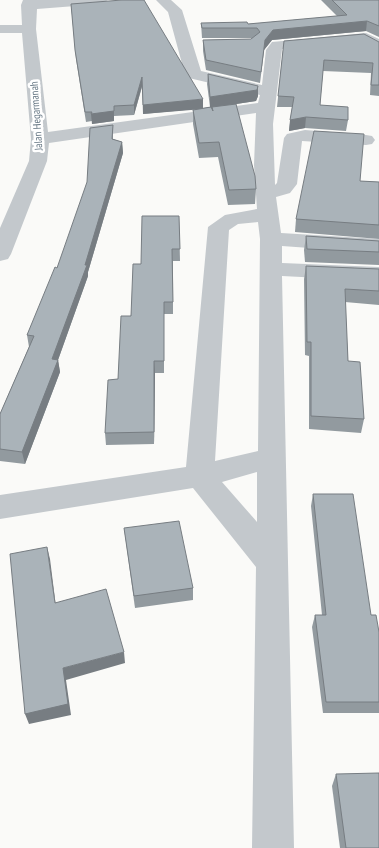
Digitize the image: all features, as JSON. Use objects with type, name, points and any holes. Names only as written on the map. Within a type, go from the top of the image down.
[{"type":"street","points":[[29,2],[101,0]]},
{"type":"street","points":[[163,0],[175,10],[194,45],[192,71],[195,75],[239,76],[267,99]]},
{"type":"street","name":"Jalan Hegarmanah","points":[[0,254],[32,182],[38,161],[40,139],[29,29],[29,2]]},
{"type":"street","points":[[351,25],[379,46]]},
{"type":"street","points":[[0,29],[29,29]]},
{"type":"street","points":[[273,848],[271,269],[268,215],[267,99],[274,50],[277,45],[366,37]]},
{"type":"street","points":[[40,139],[267,99]]},
{"type":"street","points":[[268,215],[287,184],[293,138],[305,134],[366,140]]},
{"type":"street","points":[[271,562],[200,476],[219,227],[232,218],[268,215],[379,246]]},
{"type":"street","points":[[271,269],[379,274]]},
{"type":"street","points":[[0,507],[200,476],[272,458]]},
{"type":"building","points":[[144,0],[203,99],[143,105],[142,77],[134,105],[114,106],[114,111],[91,114],[92,112],[85,112],[75,50],[71,4]]},
{"type":"building","points":[[332,0],[379,0],[379,26],[367,21],[273,30],[265,40],[261,72],[206,60],[203,40],[251,39],[260,32],[257,28],[202,28],[201,23],[247,22],[248,24],[347,15]]},
{"type":"building","points":[[364,34],[379,42],[379,85],[371,85],[373,63],[324,60],[320,105],[348,107],[348,120],[306,117],[290,120],[294,97],[278,96],[284,41]]},
{"type":"building","points":[[208,74],[258,86],[257,90],[210,97]]},
{"type":"building","points":[[236,104],[255,176],[256,189],[229,190],[219,142],[199,143],[193,110],[211,107],[213,111],[212,107]]},
{"type":"building","points":[[113,125],[112,139],[122,142],[85,265],[87,265],[52,359],[58,360],[22,452],[0,449],[0,414],[34,336],[27,335],[55,267],[57,268],[87,182],[90,128]]},
{"type":"building","points":[[314,131],[364,134],[360,181],[379,182],[379,225],[296,219]]},
{"type":"building","points":[[142,216],[179,216],[180,249],[172,249],[173,302],[164,302],[164,361],[154,361],[154,432],[105,433],[108,380],[118,379],[121,316],[131,316],[133,264],[141,264]]},
{"type":"building","points":[[306,236],[379,241],[379,252],[307,249]]},
{"type":"building","points":[[306,266],[379,269],[379,291],[345,289],[348,361],[360,362],[364,419],[311,416],[311,342],[307,342]]},
{"type":"building","points":[[313,494],[353,494],[371,615],[376,615],[379,632],[379,702],[326,702],[315,615],[326,615]]},
{"type":"building","points":[[179,521],[193,588],[134,596],[124,528]]},
{"type":"building","points":[[47,547],[55,603],[106,589],[124,652],[63,668],[68,704],[25,714],[10,554]]},
{"type":"building","points":[[379,773],[379,848],[346,848],[336,774]]}]
